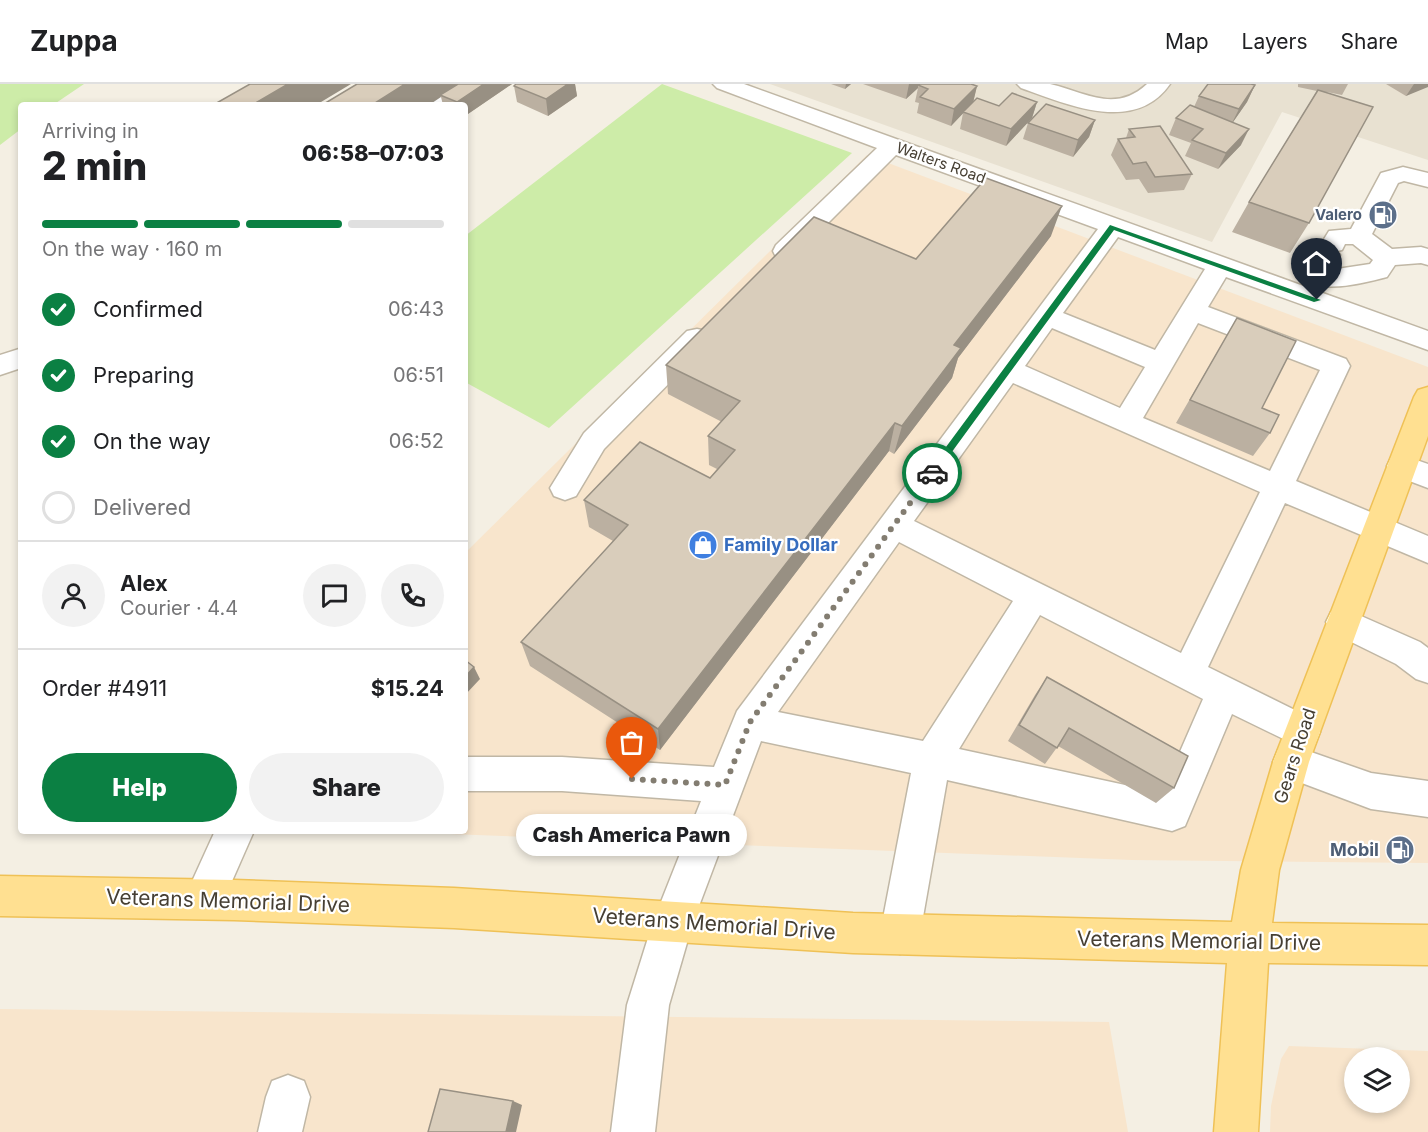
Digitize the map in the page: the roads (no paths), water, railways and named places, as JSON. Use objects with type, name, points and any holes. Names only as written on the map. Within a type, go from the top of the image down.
[{"type":"main road","name":"Gears Road","points":[[1236,1132],[1249,943],[1260,870],[1296,747],[1377,530],[1415,471],[1428,397]]},
{"type":"main road","name":"Veterans Memorial Drive","points":[[0,896],[454,908],[900,934],[1428,945]]},
{"type":"street","points":[[444,102],[471,84]]},
{"type":"street","name":"Walters Road","points":[[724,84],[1220,265],[1326,270],[1428,341]]},
{"type":"street","points":[[1028,84],[1089,104],[1121,106],[1137,102],[1159,84]]},
{"type":"street","points":[[763,272],[893,146]]},
{"type":"street","points":[[1359,236],[1389,178],[1403,174],[1428,180]]},
{"type":"street","points":[[633,1129],[648,1005],[673,922],[750,722],[1112,227]]},
{"type":"street","points":[[1387,258],[1378,271],[1326,270],[1338,237],[1359,236],[1387,258],[1421,255],[1428,257]]},
{"type":"street","points":[[1126,423],[1220,265]]},
{"type":"street","points":[[1188,674],[1336,366],[1193,311]]},
{"type":"street","points":[[1047,316],[1161,363]]},
{"type":"street","points":[[565,488],[594,441],[712,323]]},
{"type":"street","points":[[1008,370],[1126,423],[1428,550]]},
{"type":"street","points":[[894,525],[1224,692],[1296,747],[1371,791],[1428,799]]},
{"type":"street","points":[[900,934],[932,760],[1034,596]]},
{"type":"street","points":[[1343,622],[1408,653],[1428,668]]},
{"type":"street","points":[[750,722],[1172,813],[1224,692]]},
{"type":"street","points":[[468,774],[562,774],[725,785]]},
{"type":"street","points":[[204,900],[234,834]]},
{"type":"place","name":"Valero","points":[[1383,215]]},
{"type":"place","name":"Family Dollar","points":[[703,545]]},
{"type":"place","name":"Cash America Pawn","points":[[632,779]]},
{"type":"place","name":"Mobil","points":[[1400,850]]}]
